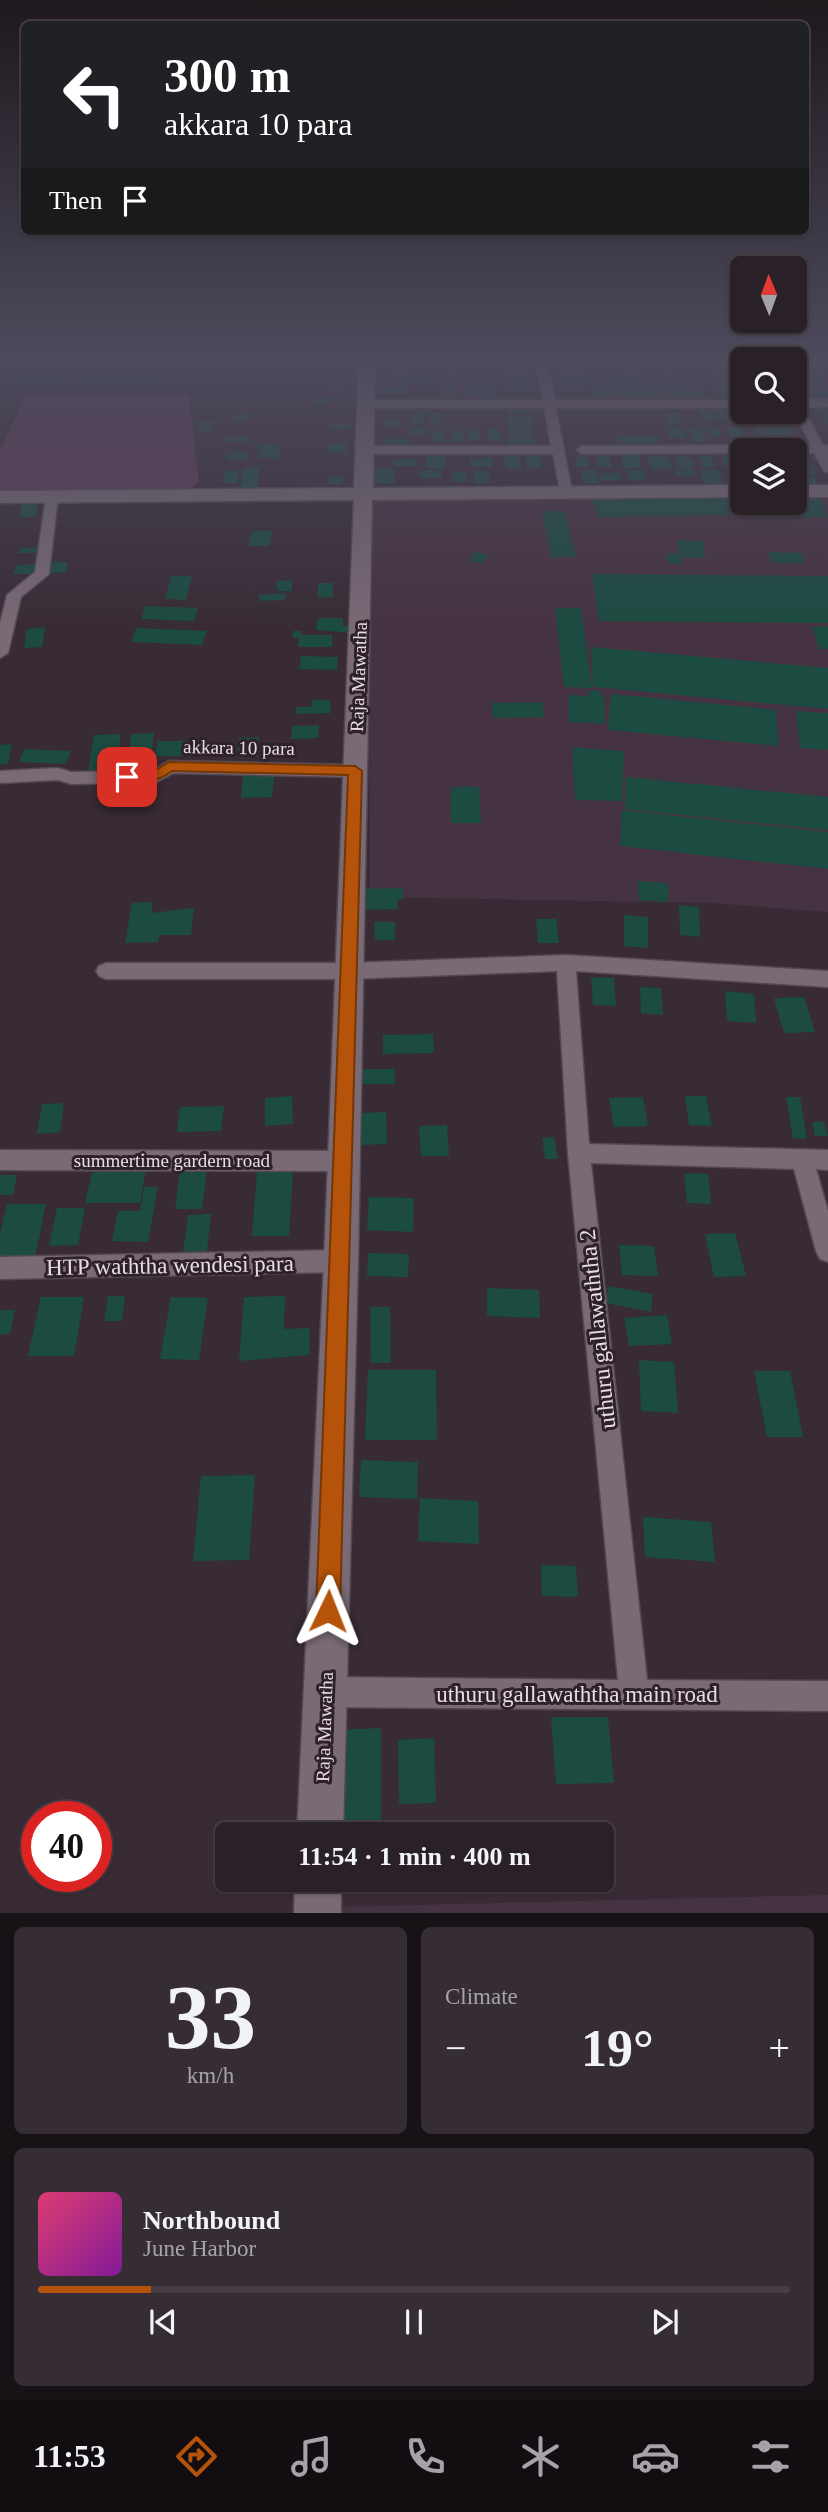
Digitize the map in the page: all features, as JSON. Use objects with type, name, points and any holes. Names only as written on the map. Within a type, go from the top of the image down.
[{"type":"street","points":[[582,450],[757,449]]},
{"type":"street","points":[[823,449],[828,468]]},
{"type":"street","points":[[365,450],[557,450],[566,491]]},
{"type":"street","name":"Raja Mawatha","points":[[320,1822],[341,1261],[365,450]]},
{"type":"street","points":[[0,497],[730,491]]},
{"type":"street","points":[[807,491],[828,491]]},
{"type":"street","points":[[0,653],[14,595],[42,573],[52,497]]},
{"type":"street","name":"akkara 10 para","points":[[0,777],[58,774],[71,778],[155,777],[169,767],[355,771]]},
{"type":"street","points":[[106,971],[349,971],[565,963],[828,979]]},
{"type":"street","name":"uthuru gallawaththa 2","points":[[565,963],[579,1153],[634,1694]]},
{"type":"street","points":[[579,1153],[828,1160]]},
{"type":"street","points":[[802,1159],[828,1251]]},
{"type":"street","name":"summertime gardern road","points":[[0,1160],[344,1161]]},
{"type":"street","name":"HTP waththa wendesi para","points":[[0,1268],[341,1261]]},
{"type":"street","name":"uthuru gallawaththa main road","points":[[325,1692],[828,1696]]},
{"type":"street","points":[[317,1913],[318,1892]]},
{"type":"shaded area","points":[[195,449],[199,483],[186,490],[0,492],[0,451]]},
{"type":"shaded area","points":[[368,496],[730,496],[730,515],[807,515],[807,496],[828,496],[828,912],[711,903],[370,897]]},
{"type":"shaded area","points":[[828,1895],[828,1913],[335,1913],[335,1907]]},
{"type":"building","points":[[258,449],[277,449],[277,451]]},
{"type":"building","points":[[327,449],[346,449],[346,453],[327,453]]},
{"type":"building","points":[[280,451],[279,458],[258,459],[258,452]]},
{"type":"building","points":[[247,452],[247,459],[227,460],[227,453]]},
{"type":"building","points":[[426,455],[445,455],[445,469],[426,468]]},
{"type":"building","points":[[621,455],[638,455],[641,468],[623,468]]},
{"type":"building","points":[[647,455],[669,457],[673,468],[651,469]]},
{"type":"building","points":[[504,456],[519,456],[521,469],[506,469]]},
{"type":"building","points":[[525,456],[540,456],[542,468],[527,468]]},
{"type":"building","points":[[596,456],[609,456],[612,467],[598,467]]},
{"type":"building","points":[[699,456],[712,456],[715,467],[702,467]]},
{"type":"building","points":[[722,456],[730,456],[730,468],[726,468]]},
{"type":"building","points":[[575,457],[587,457],[589,467],[576,467]]},
{"type":"building","points":[[675,457],[688,457],[696,466],[691,466],[693,469],[679,469]]},
{"type":"building","points":[[470,458],[492,458],[493,467],[470,467]]},
{"type":"building","points":[[393,459],[417,459],[416,466],[393,466]]},
{"type":"building","points":[[807,465],[811,465],[816,474],[807,474]]},
{"type":"building","points":[[244,467],[260,467],[257,490],[240,490]]},
{"type":"building","points":[[370,468],[394,468],[394,484],[370,484]]},
{"type":"building","points":[[419,470],[441,470],[442,478],[419,478]]},
{"type":"building","points":[[581,470],[596,470],[598,483],[583,483]]},
{"type":"building","points":[[627,470],[643,470],[646,480],[629,480]]},
{"type":"building","points":[[694,470],[696,476],[676,476],[674,471]]},
{"type":"building","points":[[700,470],[719,470],[723,484],[705,484]]},
{"type":"building","points":[[224,471],[239,471],[237,483],[222,483]]},
{"type":"building","points":[[474,471],[489,472],[490,483],[474,483]]},
{"type":"building","points":[[452,472],[466,472],[467,482],[453,482]]},
{"type":"building","points":[[599,473],[620,473],[622,480],[600,480]]},
{"type":"building","points":[[328,476],[343,476],[342,484],[328,484]]},
{"type":"building","points":[[807,476],[814,476],[817,485],[807,485]]},
{"type":"building","points":[[807,494],[819,494],[828,517],[759,518],[758,515],[807,515]]},
{"type":"building","points":[[730,495],[730,515],[742,515],[597,517],[592,496]]},
{"type":"building","points":[[37,503],[37,516],[20,518],[21,504]]},
{"type":"building","points":[[542,511],[565,511],[576,557],[551,557]]},
{"type":"building","points":[[252,531],[273,531],[269,546],[248,546]]},
{"type":"building","points":[[677,540],[703,541],[705,558],[681,557],[682,564],[668,563],[667,553],[679,554]]},
{"type":"building","points":[[39,547],[37,553],[18,553],[20,548]]},
{"type":"building","points":[[474,552],[488,554],[483,564],[470,561]]},
{"type":"building","points":[[769,552],[802,553],[804,563],[771,562]]},
{"type":"building","points":[[52,562],[68,562],[66,572],[50,573]]},
{"type":"building","points":[[37,564],[34,574],[13,574],[16,565]]},
{"type":"building","points":[[592,574],[828,576],[828,623],[599,621]]},
{"type":"building","points":[[171,576],[192,576],[186,600],[165,599]]},
{"type":"building","points":[[292,580],[292,591],[277,591],[276,581]]},
{"type":"building","points":[[318,583],[333,583],[333,597],[318,598]]},
{"type":"building","points":[[285,593],[285,600],[259,601],[259,595]]},
{"type":"building","points":[[146,606],[198,608],[194,621],[141,619]]},
{"type":"building","points":[[555,608],[581,608],[592,688],[564,687]]},
{"type":"building","points":[[318,618],[343,618],[343,626],[353,626],[352,633],[316,630]]},
{"type":"building","points":[[812,626],[828,627],[828,649],[819,649]]},
{"type":"building","points":[[45,627],[42,647],[24,648],[27,629]]},
{"type":"building","points":[[136,628],[207,631],[202,645],[131,642]]},
{"type":"building","points":[[293,631],[301,631],[301,635],[332,635],[332,647],[298,647],[299,638],[293,638]]},
{"type":"building","points":[[591,647],[828,668],[828,709],[593,687]]},
{"type":"building","points":[[301,656],[338,657],[337,670],[299,669]]},
{"type":"building","points":[[589,690],[601,691],[601,697],[604,697],[605,724],[569,722],[569,695],[589,696]]},
{"type":"building","points":[[611,694],[776,710],[779,746],[608,730]]},
{"type":"building","points":[[312,700],[330,700],[331,713],[296,714],[296,707],[311,707]]},
{"type":"building","points":[[542,702],[544,717],[493,718],[492,703]]},
{"type":"building","points":[[796,711],[828,713],[828,750],[800,748]]},
{"type":"building","points":[[319,725],[318,738],[291,739],[292,726]]},
{"type":"building","points":[[154,733],[149,773],[126,774],[131,734]]},
{"type":"building","points":[[121,734],[115,771],[88,772],[94,735]]},
{"type":"building","points":[[259,737],[258,757],[237,757],[239,738]]},
{"type":"building","points":[[158,741],[204,741],[201,756],[155,756]]},
{"type":"building","points":[[12,744],[8,764],[0,764],[0,745]]},
{"type":"building","points":[[572,747],[624,751],[622,801],[575,800]]},
{"type":"building","points":[[24,749],[71,751],[66,764],[19,762]]},
{"type":"building","points":[[243,776],[274,776],[272,797],[241,798]]},
{"type":"building","points":[[626,777],[828,797],[828,830],[625,809]]},
{"type":"building","points":[[451,787],[479,787],[481,823],[451,823]]},
{"type":"building","points":[[622,810],[828,832],[828,869],[620,846]]},
{"type":"building","points":[[638,881],[668,883],[668,902],[639,900]]},
{"type":"building","points":[[403,888],[403,899],[398,899],[398,909],[362,910],[357,889]]},
{"type":"building","points":[[153,902],[151,913],[194,908],[191,935],[159,935],[158,942],[125,943],[132,903]]},
{"type":"building","points":[[679,905],[699,907],[700,937],[680,935]]},
{"type":"building","points":[[624,915],[648,917],[648,948],[624,946]]},
{"type":"building","points":[[536,919],[556,919],[559,943],[538,943]]},
{"type":"building","points":[[374,922],[395,922],[395,940],[375,940]]},
{"type":"building","points":[[591,977],[614,978],[616,1006],[593,1005]]},
{"type":"building","points":[[640,987],[661,988],[663,1015],[641,1013]]},
{"type":"building","points":[[725,991],[754,994],[756,1023],[727,1021]]},
{"type":"building","points":[[804,997],[815,1032],[784,1033],[774,998]]},
{"type":"building","points":[[433,1034],[434,1053],[383,1054],[383,1035]]},
{"type":"building","points":[[353,1069],[395,1069],[395,1084],[352,1084]]},
{"type":"building","points":[[292,1096],[293,1124],[265,1126],[265,1098]]},
{"type":"building","points":[[685,1096],[706,1096],[712,1126],[689,1125]]},
{"type":"building","points":[[643,1097],[648,1126],[614,1127],[609,1098]]},
{"type":"building","points":[[786,1097],[800,1097],[807,1139],[793,1138]]},
{"type":"building","points":[[64,1103],[60,1132],[37,1134],[42,1104]]},
{"type":"building","points":[[224,1106],[221,1131],[177,1132],[180,1107]]},
{"type":"building","points":[[386,1112],[387,1144],[362,1145],[361,1113]]},
{"type":"building","points":[[812,1122],[824,1122],[828,1136],[815,1136]]},
{"type":"building","points":[[447,1125],[449,1156],[421,1156],[419,1126]]},
{"type":"building","points":[[554,1137],[558,1159],[545,1159],[542,1138]]},
{"type":"building","points":[[93,1168],[146,1168],[140,1203],[85,1203]]},
{"type":"building","points":[[180,1169],[207,1169],[202,1209],[175,1209]]},
{"type":"building","points":[[293,1171],[289,1236],[252,1236],[257,1172]]},
{"type":"building","points":[[684,1173],[708,1174],[711,1204],[687,1203]]},
{"type":"building","points":[[0,1175],[17,1175],[13,1195],[0,1195]]},
{"type":"building","points":[[144,1187],[158,1187],[148,1242],[112,1241],[118,1211],[140,1211]]},
{"type":"building","points":[[369,1197],[414,1198],[413,1232],[367,1230]]},
{"type":"building","points":[[7,1204],[46,1204],[33,1267],[0,1267],[0,1234]]},
{"type":"building","points":[[57,1208],[85,1208],[78,1245],[49,1246]]},
{"type":"building","points":[[211,1214],[206,1260],[182,1260],[188,1215]]},
{"type":"building","points":[[735,1233],[746,1276],[714,1277],[705,1234]]},
{"type":"building","points":[[619,1245],[654,1246],[658,1276],[622,1275]]},
{"type":"building","points":[[368,1253],[409,1254],[408,1277],[367,1276]]},
{"type":"building","points":[[608,1286],[653,1294],[651,1312],[606,1303]]},
{"type":"building","points":[[487,1288],[539,1290],[540,1318],[487,1316]]},
{"type":"building","points":[[108,1296],[125,1296],[122,1321],[104,1321]]},
{"type":"building","points":[[285,1296],[284,1329],[310,1328],[309,1355],[239,1361],[244,1297]]},
{"type":"building","points":[[41,1297],[84,1297],[74,1356],[28,1356]]},
{"type":"building","points":[[171,1297],[208,1298],[199,1360],[160,1359]]},
{"type":"building","points":[[370,1307],[390,1307],[391,1363],[371,1363]]},
{"type":"building","points":[[0,1310],[15,1310],[10,1334],[0,1334]]},
{"type":"building","points":[[667,1315],[672,1344],[629,1346],[624,1318]]},
{"type":"building","points":[[639,1360],[674,1362],[678,1413],[641,1411]]},
{"type":"building","points":[[368,1370],[436,1370],[437,1440],[365,1440]]},
{"type":"building","points":[[754,1371],[790,1371],[803,1437],[767,1437]]},
{"type":"building","points":[[361,1460],[418,1462],[417,1499],[359,1497]]},
{"type":"building","points":[[255,1475],[249,1560],[193,1561],[201,1476]]},
{"type":"building","points":[[420,1498],[478,1501],[479,1544],[418,1541]]},
{"type":"building","points":[[643,1517],[711,1522],[715,1562],[645,1557]]},
{"type":"building","points":[[541,1565],[576,1566],[578,1597],[542,1596]]},
{"type":"building","points":[[551,1717],[608,1717],[614,1783],[556,1784]]},
{"type":"building","points":[[381,1728],[381,1822],[334,1822],[335,1730]]},
{"type":"building","points":[[434,1738],[436,1803],[399,1804],[398,1740]]},
{"type":"route","points":[[127,777],[155,777],[169,767],[355,771],[328,1611]]}]
